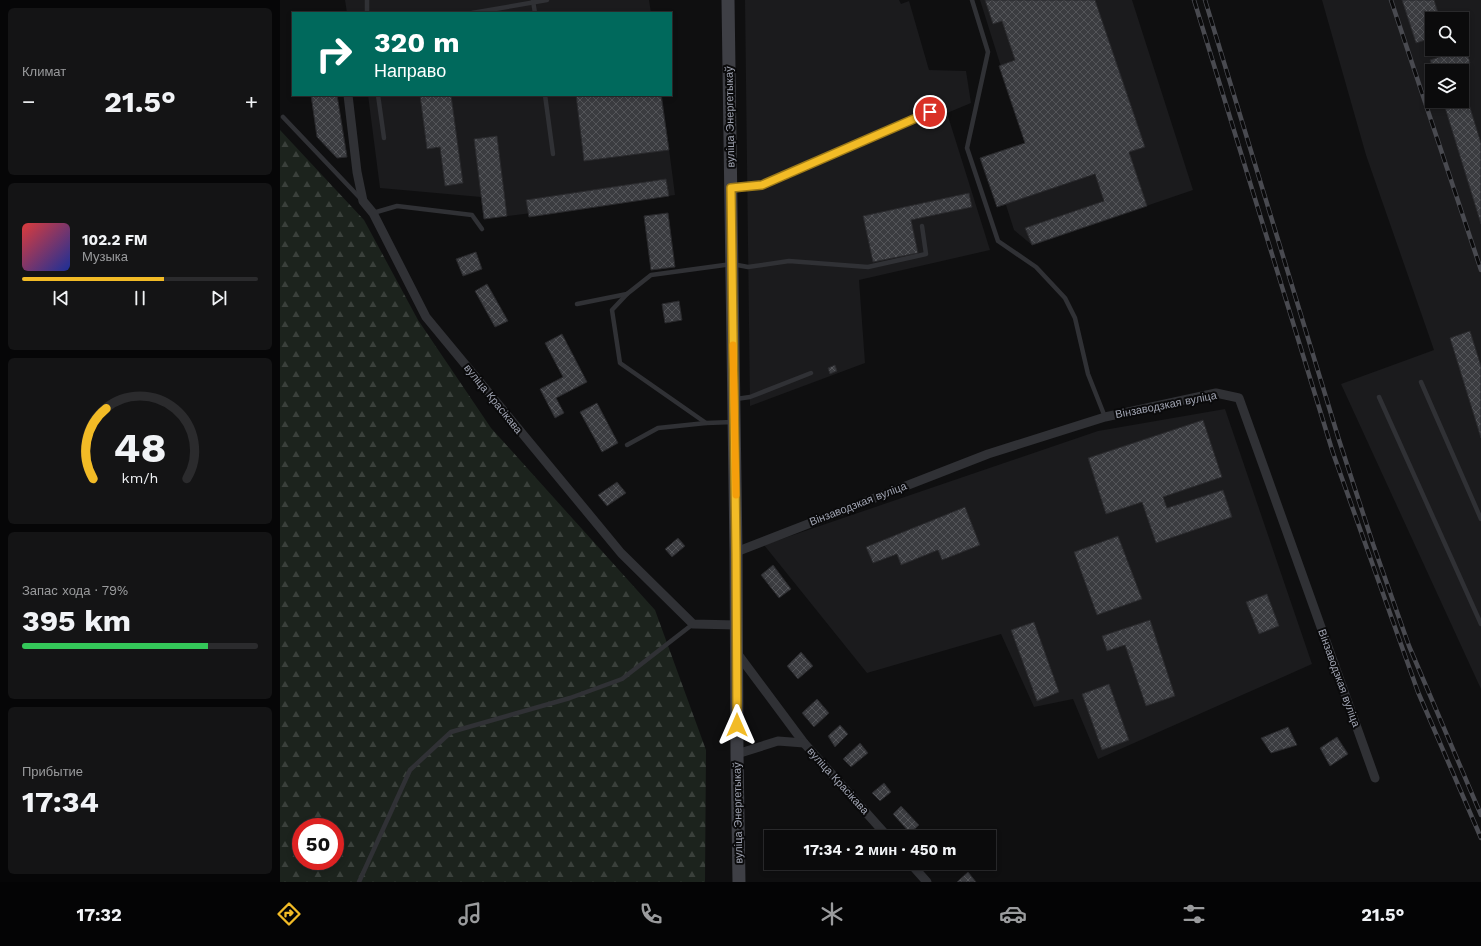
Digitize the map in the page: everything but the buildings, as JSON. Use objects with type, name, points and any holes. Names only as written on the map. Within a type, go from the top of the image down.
[{"type":"main road","name":"вуліца Энергетыкаў","points":[[728,0],[735,422],[739,882]]},
{"type":"street","points":[[348,96],[363,201]]},
{"type":"street","name":"вуліца Красікава","points":[[363,201],[373,213],[426,316],[621,553],[693,624]]},
{"type":"street","name":"Вінзаводзкая вуліца","points":[[736,552],[988,454],[1105,417],[1216,393],[1239,398],[1375,778]]},
{"type":"street","points":[[693,624],[737,625]]},
{"type":"street","name":"вуліца Красікава","points":[[737,653],[804,743],[882,830]]},
{"type":"street","name":"вуліца Красікава","points":[[737,754],[778,741],[804,743]]},
{"type":"street","points":[[916,870],[927,882]]},
{"type":"lane","points":[[367,12],[368,0]]},
{"type":"lane","points":[[477,12],[533,1],[547,0]]},
{"type":"lane","points":[[972,0],[988,52],[967,148],[998,241],[1036,267],[1065,298],[1075,318],[1088,374],[1105,417]]},
{"type":"lane","points":[[533,1],[535,12]]},
{"type":"lane","points":[[378,96],[384,138]]},
{"type":"lane","points":[[545,96],[553,154]]},
{"type":"lane","points":[[731,188],[762,185],[944,106]]},
{"type":"lane","points":[[283,117],[363,201]]},
{"type":"lane","points":[[373,213],[397,206],[472,215],[482,229]]},
{"type":"lane","points":[[706,424],[620,363],[612,310],[628,294],[651,275],[732,264],[748,267],[789,261],[868,267],[926,254],[922,226]]},
{"type":"lane","points":[[577,304],[628,294]]},
{"type":"lane","points":[[734,399],[750,397],[811,372]]},
{"type":"lane","points":[[1421,382],[1481,519]]},
{"type":"lane","points":[[1379,397],[1481,624]]},
{"type":"lane","points":[[627,445],[658,428],[735,422]]},
{"type":"lane","points":[[359,882],[410,770],[451,732],[570,698],[622,679],[693,624]]},
{"type":"shaded area","points":[[345,0],[649,0],[651,12],[347,12]]},
{"type":"shaded area","points":[[745,0],[899,0],[901,4],[909,1],[929,70],[966,71],[971,103],[947,113],[990,250],[859,280],[865,363],[750,406]]},
{"type":"shaded area","points":[[980,0],[1132,0],[1193,190],[1032,245],[1014,230],[1006,205],[997,207],[980,158],[1025,143]]},
{"type":"shaded area","points":[[1322,0],[1481,0],[1481,689],[1341,384],[1434,350],[1366,155]]},
{"type":"shaded area","points":[[368,96],[662,96],[675,195],[484,219],[481,197],[380,188]]},
{"type":"shaded area","points":[[1225,409],[1312,664],[1098,759],[1073,699],[1034,707],[1001,634],[867,673],[764,545],[1098,431]]},
{"type":"green space","points":[[280,130],[364,220],[418,320],[491,428],[655,610],[706,750],[705,882],[280,882]]},
{"type":"railway","points":[[1194,0],[1333,453],[1418,692],[1481,838]]},
{"type":"railway","points":[[1205,0],[1339,440],[1373,544],[1409,646],[1481,815]]},
{"type":"railway","points":[[1391,0],[1481,270]]},
{"type":"slow traffic","points":[[733,345],[736,495]]},
{"type":"route","points":[[737,725],[731,188],[762,185],[930,112]]}]
